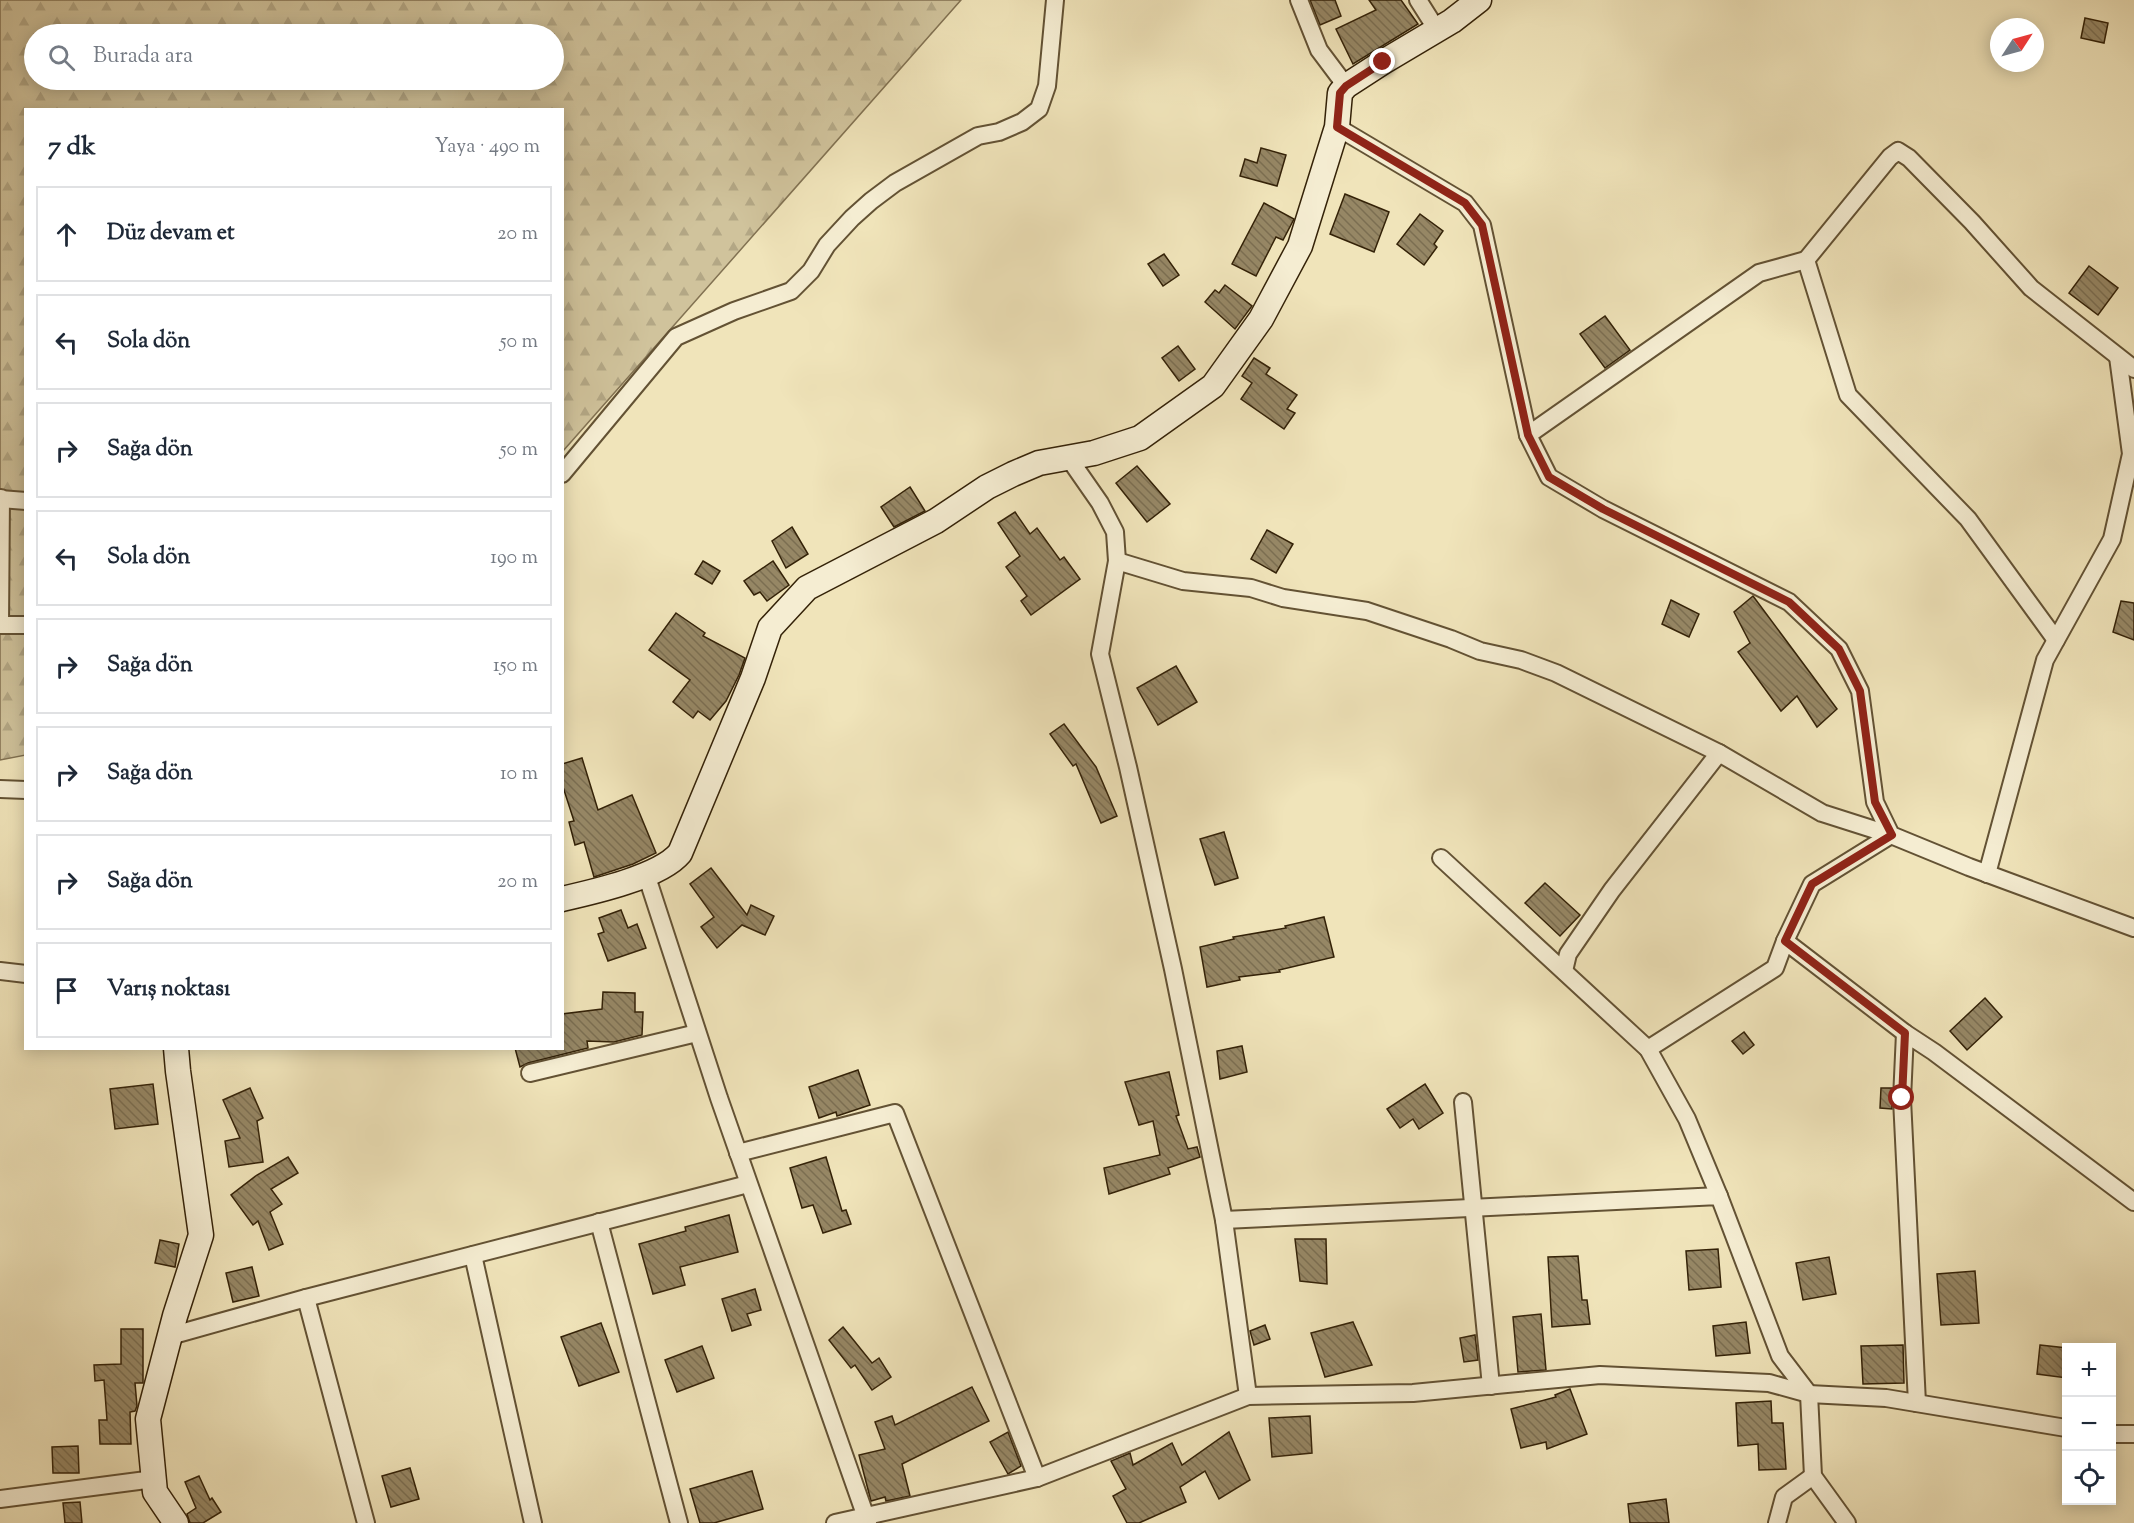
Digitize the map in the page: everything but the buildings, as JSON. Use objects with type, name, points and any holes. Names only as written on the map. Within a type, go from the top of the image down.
[{"type":"street","points":[[564,472],[676,337],[734,311],[791,291],[811,271],[826,245],[886,189],[938,157],[978,136],[999,132],[1022,122],[1038,109],[1047,86],[1055,0]]},
{"type":"street","points":[[1299,0],[1319,50],[1346,86]]},
{"type":"street","points":[[1418,0],[1437,30]]},
{"type":"street","points":[[564,898],[646,874],[674,860],[684,845],[753,678],[770,628],[807,588],[936,521],[987,487],[1039,463],[1094,453],[1140,438],[1213,386],[1261,319],[1300,246],[1337,127],[1340,93],[1346,86],[1383,62],[1463,14],[1479,0]]},
{"type":"street","points":[[1337,127],[1465,203],[1482,225],[1528,435],[1549,477],[1603,509],[1789,602],[1839,649],[1860,691],[1875,802],[1892,835]]},
{"type":"street","points":[[1528,435],[1759,273],[1806,261],[1898,150],[1909,158],[1972,222],[2031,288],[2134,369]]},
{"type":"street","points":[[1806,261],[1848,395],[1968,519],[2056,640]]},
{"type":"street","points":[[1987,874],[2045,660],[2112,539],[2131,454],[2118,357]]},
{"type":"street","points":[[1068,457],[1100,503],[1115,532],[1117,561],[1101,654],[1170,957],[1224,1220],[1248,1396]]},
{"type":"street","points":[[24,501],[1,499],[1,625],[24,625]]},
{"type":"street","points":[[1117,561],[1183,582],[1251,588],[1283,598],[1367,611],[1480,651],[1521,660],[1556,673],[1719,753],[1822,813],[1892,835],[1987,874],[2134,928]]},
{"type":"street","points":[[1564,971],[1568,954],[1612,890],[1719,753]]},
{"type":"street","points":[[0,789],[24,790]]},
{"type":"street","points":[[1648,1049],[1775,969],[1785,941],[1812,884],[1892,835]]},
{"type":"street","points":[[1440,858],[1648,1049],[1687,1119],[1780,1356],[1809,1394],[1814,1476],[1848,1523]]},
{"type":"street","points":[[646,874],[748,1184],[866,1520]]},
{"type":"street","points":[[1785,941],[1905,1033],[1934,1052],[2134,1202]]},
{"type":"street","points":[[0,971],[24,974]]},
{"type":"street","points":[[530,1073],[697,1033]]},
{"type":"street","points":[[1905,1033],[1902,1098],[1917,1403]]},
{"type":"street","points":[[176,1050],[201,1235],[170,1336],[148,1419],[155,1492],[176,1523]]},
{"type":"street","points":[[1463,1102],[1491,1386]]},
{"type":"street","points":[[738,1153],[895,1113],[1037,1478]]},
{"type":"street","points":[[170,1336],[473,1254],[748,1184]]},
{"type":"street","points":[[1224,1220],[1719,1197]]},
{"type":"street","points":[[599,1222],[679,1523]]},
{"type":"street","points":[[473,1254],[533,1523]]},
{"type":"street","points":[[306,1298],[366,1523]]},
{"type":"street","points":[[835,1523],[866,1520],[1037,1478],[1248,1396],[1413,1393],[1600,1375],[1769,1383],[1809,1394],[1886,1398],[2062,1427]]},
{"type":"street","points":[[2116,1434],[2134,1434]]},
{"type":"street","points":[[1777,1523],[1784,1497],[1814,1476]]},
{"type":"street","points":[[0,1499],[154,1479]]},
{"type":"green space","points":[[0,0],[961,0],[564,450],[564,108],[24,108],[24,755],[0,760]]},
{"type":"route","points":[[1383,62],[1346,86],[1340,93],[1337,127],[1465,203],[1482,225],[1528,435],[1549,477],[1603,509],[1789,602],[1839,649],[1860,691],[1875,802],[1892,835],[1812,884],[1785,941],[1905,1033],[1902,1098]]}]
